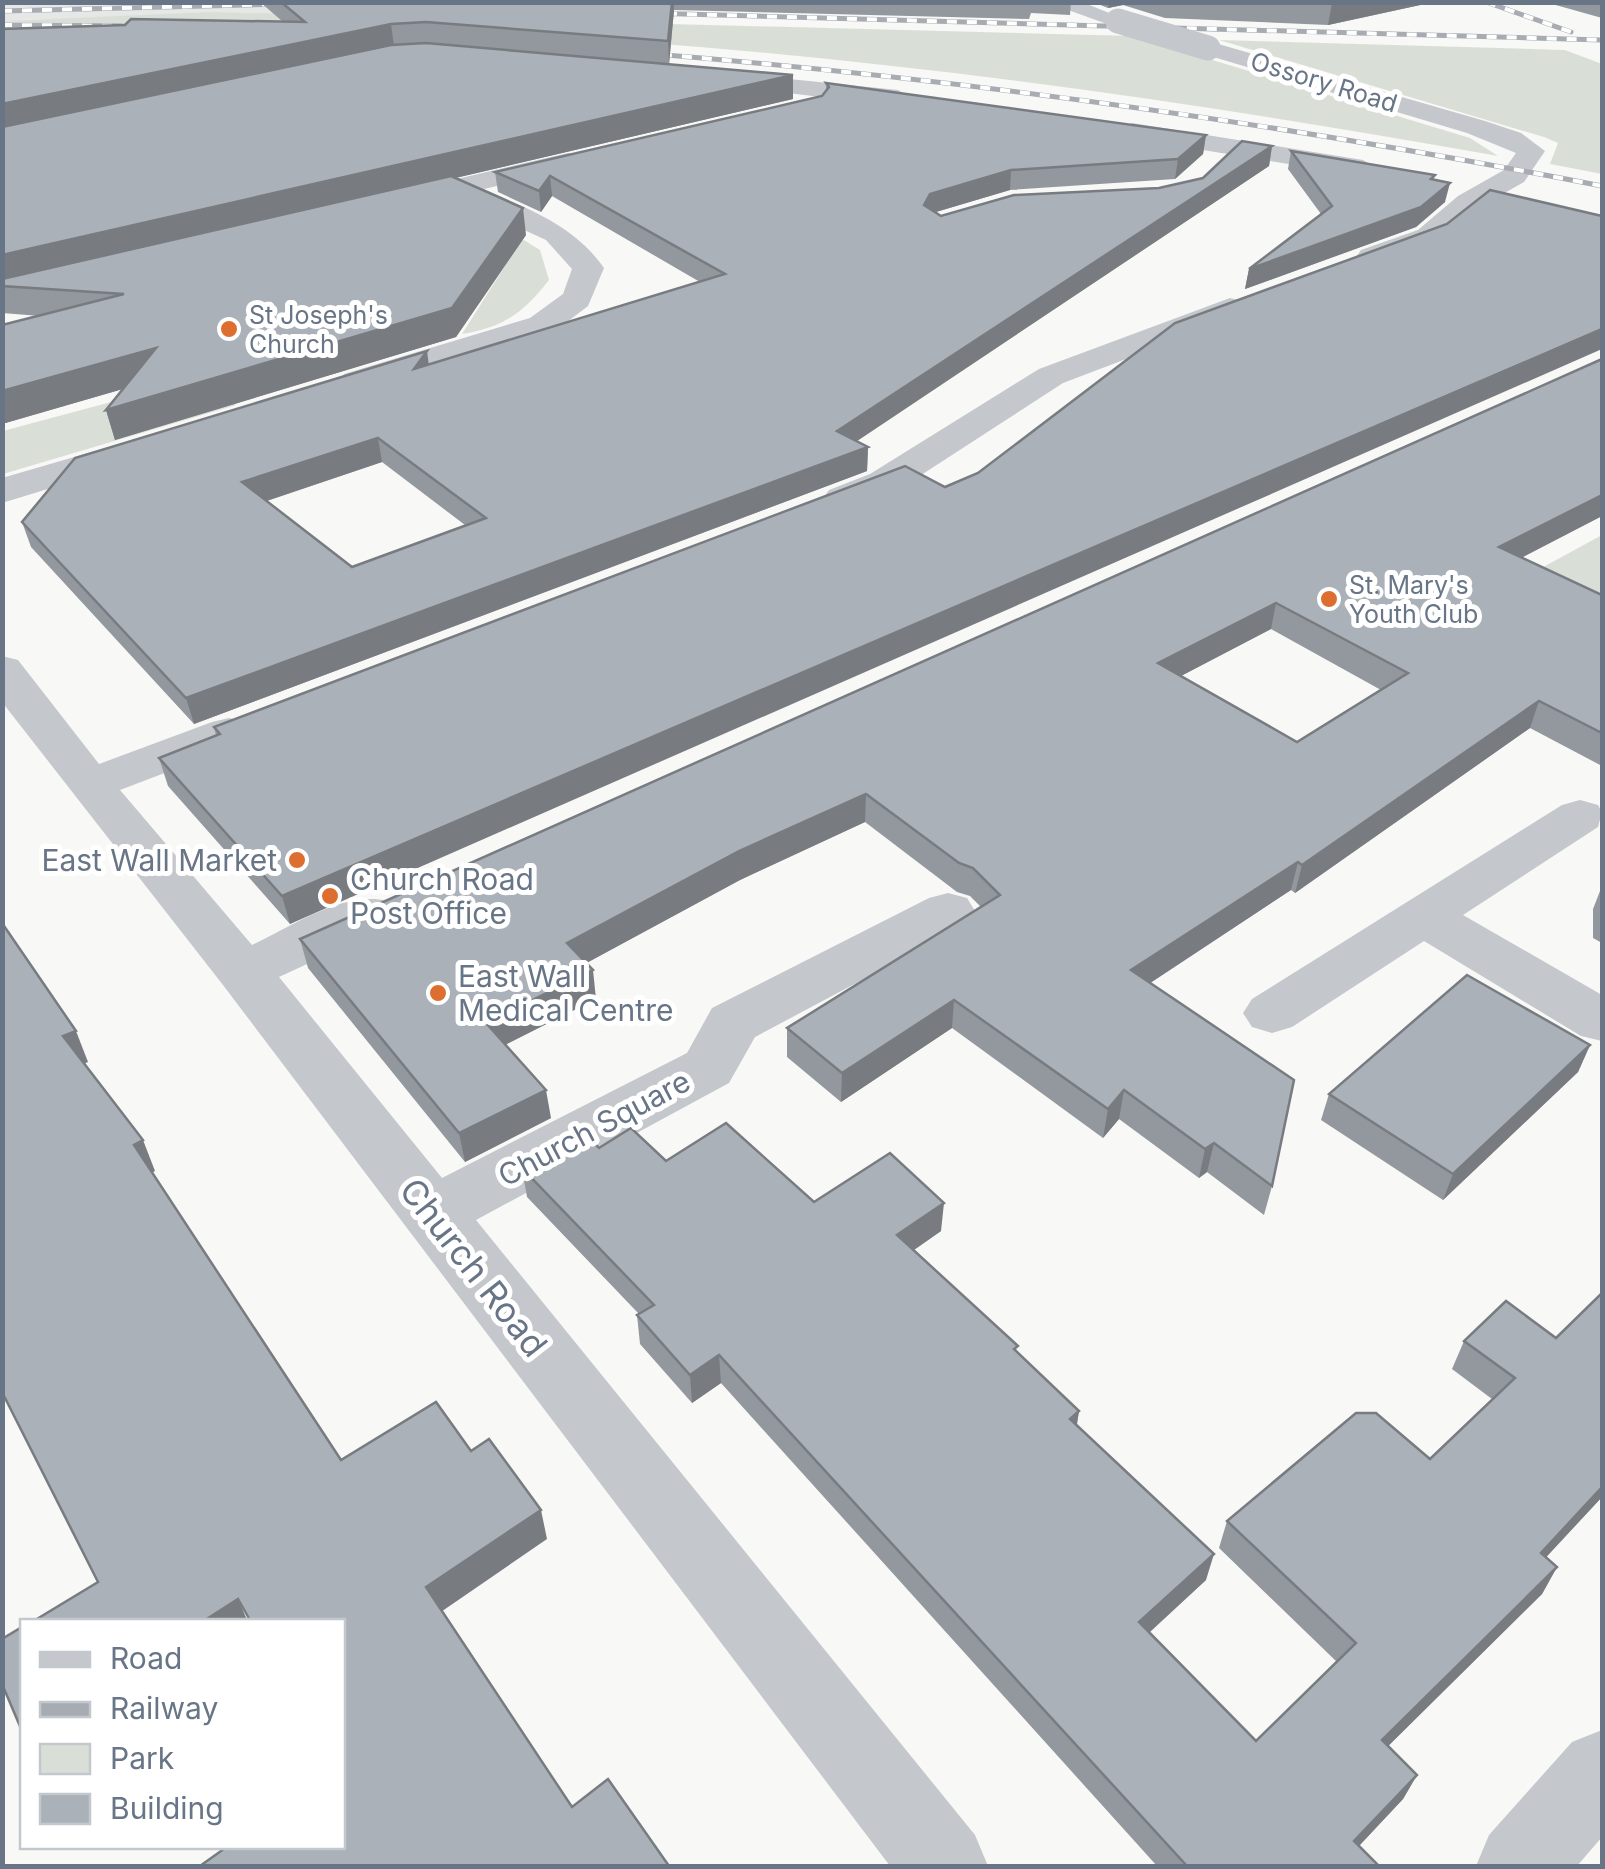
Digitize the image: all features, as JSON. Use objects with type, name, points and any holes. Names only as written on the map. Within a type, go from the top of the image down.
[{"type":"street","name":"Ossory Road","points":[[1056,2],[1526,145],[1530,158],[1514,176],[1488,190]]},
{"type":"street","points":[[693,77],[918,101]]},
{"type":"street","points":[[772,114],[820,105],[842,93]]},
{"type":"street","points":[[1096,125],[1399,174]]},
{"type":"street","points":[[1212,170],[1234,146]]},
{"type":"street","points":[[362,210],[602,153]]},
{"type":"street","points":[[1453,183],[1526,199]]},
{"type":"street","points":[[319,394],[542,325],[577,299],[588,268],[557,234],[457,188]]},
{"type":"street","points":[[1336,270],[1428,236],[1488,190]]},
{"type":"street","points":[[810,511],[884,482],[1051,376],[1263,296]]},
{"type":"street","points":[[2,491],[170,440]]},
{"type":"street","name":"Church Road","points":[[2,670],[88,785],[243,970],[944,1866]]},
{"type":"street","points":[[88,785],[273,715]]},
{"type":"street","points":[[1272,1013],[1580,816]]},
{"type":"street","points":[[243,970],[409,896]]},
{"type":"street","name":"Church Square","points":[[432,1212],[708,1068],[733,1023],[948,911]]},
{"type":"street","points":[[1426,918],[1602,1021]]},
{"type":"street","points":[[1520,1866],[1602,1772]]},
{"type":"shaded area","points":[[3,2],[335,3],[313,13],[14,20],[182,23],[3,34]]},
{"type":"green space","points":[[212,12],[1133,36],[1470,138],[1498,156],[1120,95],[740,51],[486,33],[3,21]]},
{"type":"green space","points":[[1219,40],[1565,50],[1602,64],[1602,174],[1550,164],[1558,143],[1544,137]]},
{"type":"green space","points":[[522,239],[540,250],[549,280],[512,317],[462,334]]},
{"type":"green space","points":[[204,377],[236,405],[3,474],[3,431]]},
{"type":"green space","points":[[1602,535],[1602,615],[1523,578]]},
{"type":"building","points":[[281,2],[672,2],[668,41],[426,22],[391,24],[2,104],[2,29],[125,25],[131,19],[305,22]]},
{"type":"building","points":[[426,43],[793,75],[2,255],[2,127],[391,45]]},
{"type":"building","points":[[826,83],[1206,135],[1178,159],[1011,170],[930,194],[924,205],[941,216],[1014,195],[1159,188],[1203,178],[1242,141],[1272,146],[837,431],[868,447],[186,698],[22,522],[75,458],[427,351],[414,369],[725,274],[550,176],[539,191],[495,172],[822,96],[829,87]],"holes":[[[378,438],[486,518],[352,567],[242,482]]]},
{"type":"building","points":[[1291,151],[1435,175],[1431,179],[1450,183],[1421,207],[1249,269],[1332,206]]},
{"type":"building","points":[[451,176],[523,208],[452,308],[106,410],[156,348],[2,391],[2,325],[124,294],[2,286],[2,279]]},
{"type":"building","points":[[1490,190],[1602,216],[1602,329],[282,896],[159,758],[220,734],[214,727],[905,466],[945,487],[978,473],[1175,323],[1447,224]]},
{"type":"building","points":[[1602,359],[1602,495],[1499,547],[1602,595],[1602,733],[1539,701],[1302,865],[1298,862],[1131,970],[1294,1080],[1272,1186],[1214,1143],[1205,1149],[1124,1090],[1108,1109],[954,1000],[842,1073],[787,1028],[1000,895],[973,868],[959,863],[866,794],[739,851],[567,943],[593,970],[486,1023],[546,1090],[459,1133],[300,939]],"holes":[[[1276,603],[1408,673],[1297,742],[1158,663]]]},
{"type":"building","points":[[2,923],[76,1031],[63,1036],[143,1140],[134,1145],[341,1460],[436,1402],[471,1451],[489,1439],[541,1510],[426,1587],[572,1807],[608,1779],[669,1866],[200,1866],[224,1849],[345,1849],[345,1619],[249,1619],[238,1599],[207,1619],[37,1619],[98,1582],[2,1392]]},
{"type":"building","points":[[1467,975],[1590,1045],[1453,1174],[1329,1094]]},
{"type":"building","points":[[726,1123],[814,1202],[890,1153],[944,1203],[897,1235],[1018,1346],[1014,1349],[1079,1411],[1070,1419],[1214,1554],[1139,1622],[1256,1741],[1356,1643],[1227,1521],[1356,1413],[1376,1413],[1430,1459],[1515,1378],[1464,1341],[1506,1301],[1556,1338],[1602,1293],[1602,1487],[1541,1553],[1557,1567],[1382,1740],[1417,1775],[1354,1841],[1379,1866],[1187,1866],[719,1355],[690,1375],[637,1315],[654,1305],[522,1168],[586,1134],[599,1148],[631,1128],[666,1161]]},
{"type":"building","points":[[20,1628],[20,1726],[2,1684],[2,1639]]},
{"type":"railway","points":[[1486,2],[1571,32]]},
{"type":"railway","points":[[2,11],[287,4]]},
{"type":"railway","points":[[647,13],[1602,40]]},
{"type":"railway","points":[[2,25],[143,26]]},
{"type":"railway","points":[[642,53],[884,76],[1124,106],[1602,186]]},
{"type":"place","name":"St Joseph's Church","points":[[229,329]]},
{"type":"place","name":"St. Mary's Youth Club","points":[[1329,599]]},
{"type":"place","name":"East Wall Market","points":[[297,860]]},
{"type":"place","name":"Church Road Post Office","points":[[330,896]]},
{"type":"place","name":"East Wall Medical Centre","points":[[438,993]]}]
